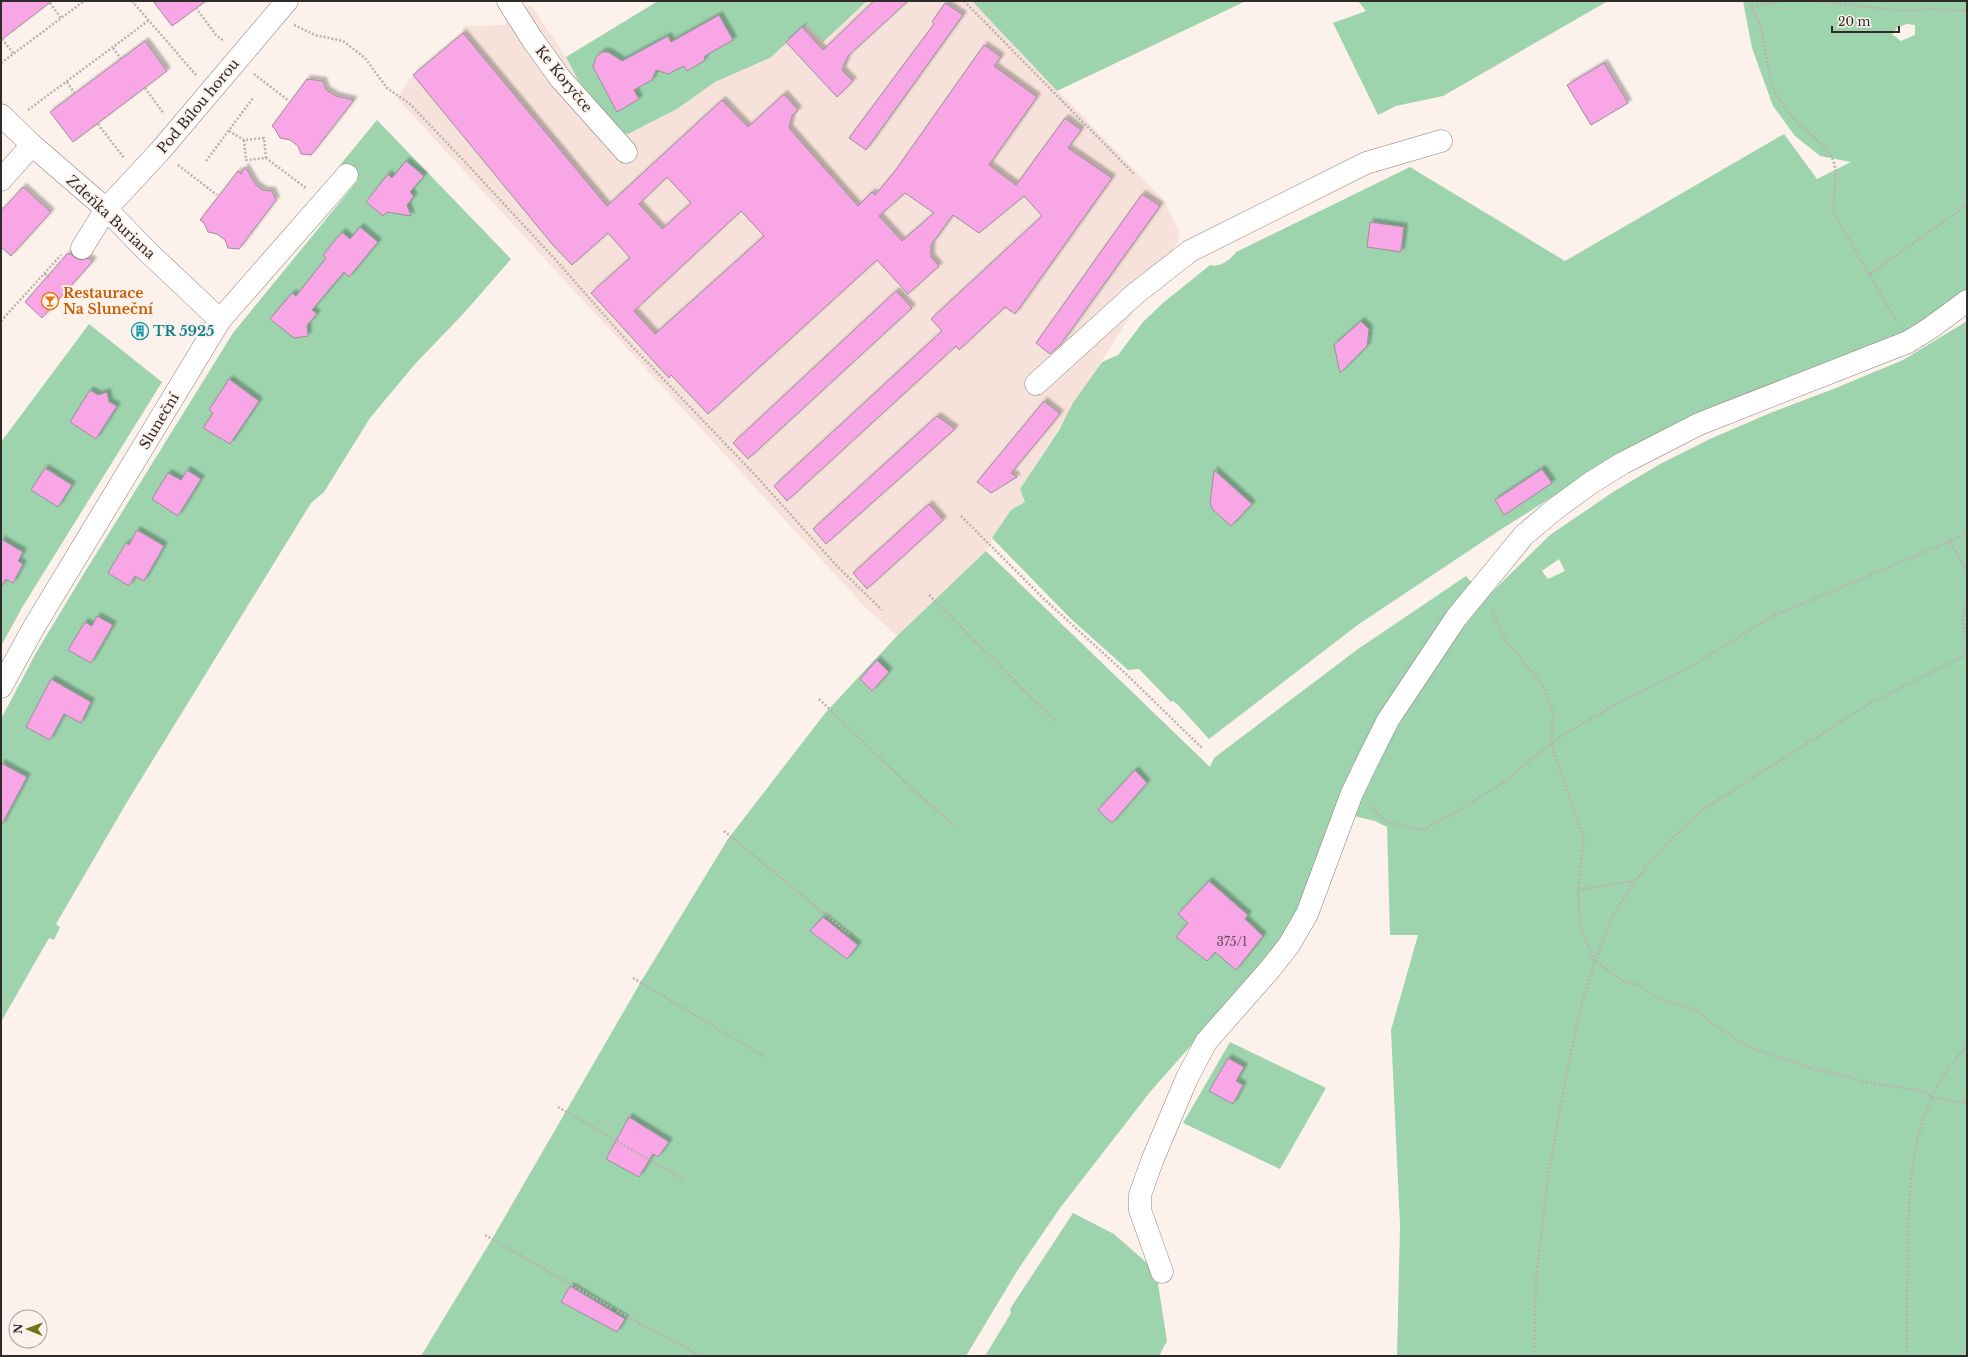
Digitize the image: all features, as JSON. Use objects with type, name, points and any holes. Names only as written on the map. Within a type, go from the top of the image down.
[{"type":"street","name":"Ke Koryčce","points":[[508,1],[532,39],[560,78],[626,152]]},
{"type":"street","name":"Pod Bílou horou","points":[[82,248],[106,209],[160,151],[283,5]]},
{"type":"street","name":"Zdeňka Buriana","points":[[1,115],[32,145],[106,209],[149,253],[220,320]]},
{"type":"street","points":[[1036,384],[1135,294],[1190,251],[1366,163],[1441,141]]},
{"type":"street","points":[[1,180],[32,145]]},
{"type":"street","name":"Sluneční","points":[[1,687],[34,627],[220,320],[347,175]]},
{"type":"street","points":[[1162,1272],[1140,1210],[1140,1195],[1152,1161],[1188,1078],[1206,1042],[1271,968],[1289,945],[1307,914],[1352,793],[1388,720],[1452,623],[1484,583],[1524,535],[1592,482],[1623,463],[1699,424],[1908,342],[1929,329],[1967,301]]},
{"type":"path","points":[[1,63],[84,1]]},
{"type":"path","points":[[132,1],[148,21],[212,91]]},
{"type":"path","points":[[964,1],[1135,175]]},
{"type":"path","points":[[1747,1],[1752,7],[1759,21],[1770,72],[1780,100],[1794,119],[1821,144],[1834,162],[1835,190],[1832,200],[1834,214],[1908,342]]},
{"type":"path","points":[[1752,7],[1780,1]]},
{"type":"path","points":[[1816,1],[1903,10],[1931,9],[1967,11]]},
{"type":"path","points":[[50,3],[61,18]]},
{"type":"path","points":[[283,5],[299,28],[315,35],[343,41],[365,58],[387,88],[410,104],[554,258],[627,341],[757,477],[835,564],[882,610]]},
{"type":"path","points":[[196,8],[216,35],[239,58],[289,100]]},
{"type":"path","points":[[27,111],[148,21]]},
{"type":"path","points":[[2,39],[13,53]]},
{"type":"path","points":[[113,48],[120,59]]},
{"type":"path","points":[[67,82],[75,94]]},
{"type":"path","points":[[145,88],[159,109],[179,128]]},
{"type":"path","points":[[206,161],[253,98]]},
{"type":"path","points":[[98,124],[119,153],[140,173]]},
{"type":"path","points":[[229,131],[244,140],[264,138],[266,158]]},
{"type":"path","points":[[244,140],[246,160],[266,158],[324,201]]},
{"type":"path","points":[[160,151],[217,195]]},
{"type":"path","points":[[1870,274],[1967,205]]},
{"type":"path","points":[[1,321],[64,252],[82,248]]},
{"type":"path","points":[[45,274],[50,279]]},
{"type":"path","points":[[961,516],[1044,599],[1125,673],[1202,748]]},
{"type":"path","points":[[1387,822],[1423,830],[1460,810],[1506,780],[1568,732],[1618,703],[1685,670],[1771,616],[1949,540],[1967,534]]},
{"type":"path","points":[[1949,540],[1967,572]]},
{"type":"path","points":[[1484,583],[1489,603],[1504,638],[1544,687],[1553,712],[1551,744],[1584,839],[1578,890],[1580,927],[1595,961],[1624,982],[1637,984],[1657,998],[1696,1010],[1715,1026],[1751,1048],[1816,1070],[1844,1075],[1865,1082],[1923,1091],[1932,1097],[1951,1101],[1967,1102]]},
{"type":"path","points":[[929,595],[1055,721]]},
{"type":"path","points":[[1967,600],[1962,619],[1967,637]]},
{"type":"path","points":[[1534,1356],[1536,1281],[1548,1176],[1566,1076],[1581,1007],[1595,961],[1613,914],[1635,881],[1658,852],[1701,811],[1867,705],[1967,654]]},
{"type":"path","points":[[819,699],[954,826]]},
{"type":"path","points":[[724,831],[849,934]]},
{"type":"path","points":[[1578,890],[1635,881]]},
{"type":"path","points":[[633,978],[767,1058]]},
{"type":"path","points":[[1907,1356],[1908,1226],[1911,1179],[1922,1119],[1940,1080],[1967,1046]]},
{"type":"path","points":[[558,1107],[684,1180]]},
{"type":"path","points":[[484,1235],[612,1308]]},
{"type":"path","points":[[617,1311],[701,1356]]},
{"type":"shaded area","points":[[867,1],[972,1],[1165,202],[1180,234],[1178,241],[1020,489],[1025,502],[992,538],[991,544],[986,551],[897,636],[864,606],[397,98],[413,75],[463,33],[463,26],[504,25],[531,5],[566,57],[578,80],[622,132],[628,134],[677,109],[715,82],[770,58],[807,24],[823,41]]},
{"type":"green space","points":[[658,1],[867,1],[823,42],[807,24],[770,58],[715,82],[677,109],[628,134],[622,132],[578,80],[566,57]]},
{"type":"green space","points":[[972,1],[1246,1],[1057,91]]},
{"type":"green space","points":[[1358,1],[1608,1],[1443,96],[1396,106],[1378,115],[1333,23],[1366,11]]},
{"type":"green space","points":[[1743,1],[1967,1],[1967,290],[1910,332],[1598,468],[1497,532],[1359,624],[1209,739],[1178,705],[1173,701],[1171,702],[1139,669],[1128,670],[1070,618],[992,538],[1011,510],[1025,502],[1020,489],[1059,430],[1073,403],[1102,362],[1118,355],[1143,322],[1163,303],[1210,265],[1224,263],[1236,252],[1410,167],[1565,261],[1784,134],[1817,179],[1851,162],[1820,156],[1795,136],[1773,106],[1752,48]],"holes":[[[1907,24],[1915,25],[1915,35],[1901,41],[1892,34],[1898,27]]]},
{"type":"green space","points":[[377,120],[511,259],[464,313],[415,364],[370,418],[324,492],[311,503],[127,802],[56,924],[60,927],[54,940],[49,938],[1,1022],[1,719],[37,651],[233,333],[358,180],[340,165]]},
{"type":"green space","points":[[1967,321],[1967,1356],[1397,1356],[1400,1225],[1391,1030],[1418,935],[1390,935],[1387,827],[1375,821],[1354,816],[1393,734],[1448,648],[1487,597],[1550,535],[1613,492],[1660,464],[1710,439],[1770,413],[1836,388],[1903,360]],"holes":[[[1559,559],[1565,571],[1548,579],[1542,571]]]},
{"type":"green space","points":[[89,324],[162,382],[23,606],[1,646],[1,442]]},
{"type":"green space","points":[[986,551],[1210,767],[1214,758],[1358,649],[1466,576],[1473,584],[1427,645],[1295,923],[1249,980],[1150,1092],[1060,1208],[1019,1268],[966,1356],[421,1356],[492,1239],[642,980],[728,839],[826,712],[897,636]]},
{"type":"green space","points":[[1230,1042],[1326,1088],[1280,1169],[1183,1123]]},
{"type":"green space","points":[[1073,1213],[1114,1234],[1156,1271],[1167,1341],[1159,1356],[985,1356],[1011,1313],[1010,1309]]},
{"type":"building","points":[[1,1],[52,1],[1,40]]},
{"type":"building","points":[[153,1],[206,1],[172,26]]},
{"type":"building","points":[[874,1],[908,1],[848,56],[842,70],[853,81],[837,97],[786,42],[802,27],[823,50]]},
{"type":"building","points":[[945,3],[963,15],[866,150],[849,138],[934,24],[932,22]]},
{"type":"building","points":[[719,15],[733,40],[705,56],[704,61],[687,71],[684,66],[668,74],[656,70],[652,80],[634,90],[639,99],[617,112],[593,67],[596,57],[602,52],[608,52],[622,61],[668,36],[671,42]]},
{"type":"building","points":[[463,33],[607,206],[722,100],[748,127],[784,94],[798,110],[792,116],[789,128],[858,206],[872,192],[875,195],[895,171],[984,45],[1001,57],[994,66],[1037,97],[989,165],[1016,185],[1065,118],[1081,130],[1068,148],[1112,178],[1015,314],[1005,307],[959,350],[956,346],[787,501],[774,486],[942,331],[931,319],[1042,216],[1024,196],[979,233],[953,215],[931,245],[931,257],[939,266],[908,294],[877,260],[708,414],[671,375],[669,378],[591,293],[630,258],[608,233],[572,265],[552,244],[413,75]],"holes":[[[667,177],[691,203],[662,229],[639,204]],[[905,193],[934,213],[902,241],[879,216]],[[741,211],[764,236],[655,334],[634,311]]]},
{"type":"building","points":[[145,41],[167,71],[73,142],[50,112]]},
{"type":"building","points":[[1604,63],[1628,103],[1591,125],[1567,85]]},
{"type":"building","points":[[307,79],[323,81],[326,90],[336,96],[354,100],[311,155],[301,154],[298,146],[290,140],[280,138],[272,126]]},
{"type":"building","points":[[406,161],[424,176],[410,192],[414,196],[407,205],[411,216],[387,212],[383,216],[366,202],[388,174],[392,178]]},
{"type":"building","points":[[245,167],[256,185],[263,190],[272,191],[276,200],[239,249],[228,248],[225,240],[217,234],[208,232],[204,223],[200,220],[238,171],[241,174]]},
{"type":"building","points":[[23,187],[51,212],[11,256],[1,247],[1,211]]},
{"type":"building","points":[[1142,194],[1160,206],[1061,344],[1050,354],[1036,343]]},
{"type":"building","points":[[1370,222],[1404,227],[1401,252],[1367,247]]},
{"type":"building","points":[[360,227],[378,242],[349,277],[344,272],[312,310],[317,314],[307,325],[308,336],[294,338],[270,319],[292,293],[296,296],[326,258],[323,255],[342,232],[350,239]]},
{"type":"building","points":[[67,254],[71,254],[75,258],[81,260],[89,258],[93,261],[42,318],[25,302]]},
{"type":"building","points":[[896,291],[912,308],[748,459],[733,443]]},
{"type":"building","points":[[1361,321],[1369,329],[1367,346],[1340,373],[1334,345]]},
{"type":"building","points":[[229,379],[259,401],[230,444],[203,428],[213,413],[209,410]]},
{"type":"building","points":[[90,390],[98,395],[107,392],[109,402],[117,406],[96,439],[70,422]]},
{"type":"building","points":[[1044,401],[1060,414],[1011,473],[1017,477],[991,493],[977,482]]},
{"type":"building","points":[[937,416],[955,429],[826,544],[813,529]]},
{"type":"building","points":[[45,468],[72,485],[58,507],[31,490]]},
{"type":"building","points":[[1542,469],[1552,483],[1504,515],[1495,500]]},
{"type":"building","points":[[187,470],[201,479],[178,516],[152,499],[168,473],[181,480]]},
{"type":"building","points":[[1214,470],[1252,504],[1231,526],[1213,510],[1210,503]]},
{"type":"building","points":[[929,504],[943,520],[867,589],[853,573]]},
{"type":"building","points":[[137,530],[164,546],[144,581],[135,576],[129,586],[108,573],[126,543],[129,545]]},
{"type":"building","points":[[1,539],[23,552],[18,561],[23,564],[13,583],[6,579],[1,587]]},
{"type":"building","points":[[97,616],[113,625],[91,663],[68,650],[85,622],[92,626]]},
{"type":"building","points":[[877,660],[889,672],[872,691],[860,679]]},
{"type":"building","points":[[51,679],[91,702],[81,723],[64,714],[50,740],[26,727]]},
{"type":"building","points":[[1,763],[27,777],[1,826]]},
{"type":"building","points":[[1135,770],[1147,783],[1112,823],[1098,810]]},
{"type":"building","points":[[1209,881],[1248,915],[1245,919],[1263,936],[1236,970],[1215,952],[1207,961],[1176,937],[1188,923],[1178,914]]},
{"type":"building","points":[[823,917],[858,945],[847,959],[810,931]]},
{"type":"building","points":[[1228,1058],[1244,1067],[1236,1081],[1243,1085],[1233,1104],[1209,1091]]},
{"type":"building","points":[[629,1117],[669,1142],[658,1157],[653,1154],[639,1177],[606,1159]]},
{"type":"building","points":[[570,1286],[625,1319],[617,1332],[561,1302]]},
{"type":"place","name":"Restaurace Na Sluneční","points":[[50,301]]},
{"type":"place","name":"TR 5925","points":[[140,331]]}]
